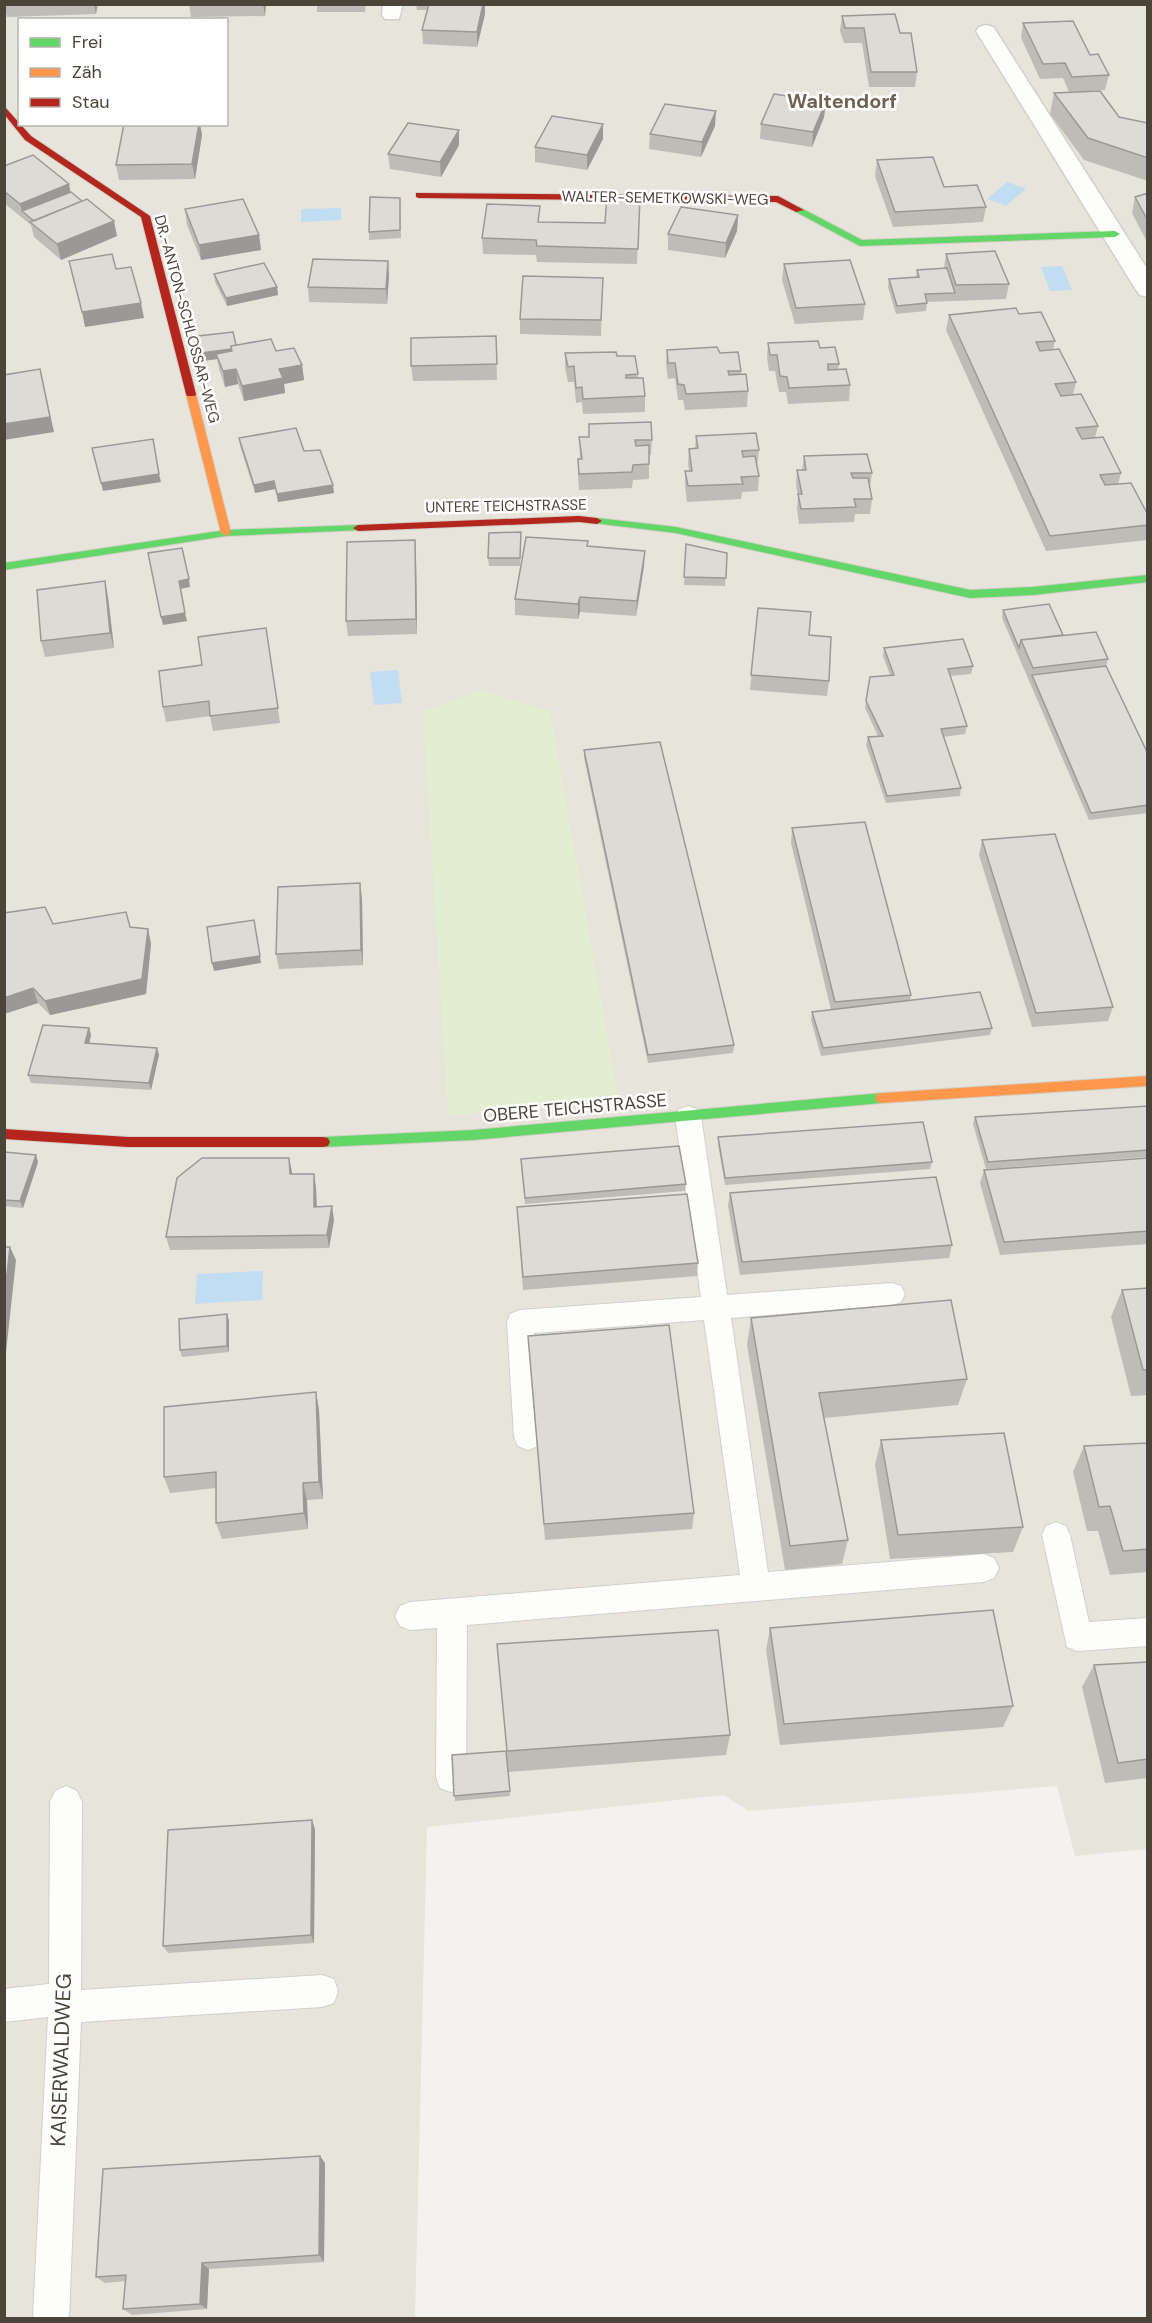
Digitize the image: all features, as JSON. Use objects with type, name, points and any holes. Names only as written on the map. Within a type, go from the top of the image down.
[{"type":"street","points":[[986,31],[1148,290]]},
{"type":"street","name":"DR.-ANTON-SCHLOSSAR-WEG","points":[[4,108],[18,126]]},
{"type":"street","name":"DR.-ANTON-SCHLOSSAR-WEG","points":[[18,126],[28,138],[145,216],[226,533]]},
{"type":"street","name":"WALTER-SEMETKOWSKI-WEG","points":[[419,195],[778,199],[860,243],[1115,234]]},
{"type":"street","name":"UNTERE TEICHSTRASSE","points":[[4,567],[226,533],[579,519],[676,530],[970,594],[1033,591],[1148,578]]},
{"type":"street","name":"OBERE TEICHSTRASSE","points":[[4,1134],[128,1142],[308,1143],[473,1135],[825,1102],[1148,1081]]},
{"type":"lane","points":[[688,1116],[756,1587]]},
{"type":"lane","points":[[528,1437],[520,1322],[892,1294]]},
{"type":"lane","points":[[1056,1534],[1077,1637],[1148,1632]]},
{"type":"lane","points":[[410,1616],[984,1568]]},
{"type":"lane","points":[[451,1777],[452,1612]]},
{"type":"lane","name":"KAISERWALDWEG","points":[[51,2319],[65,2002],[66,1802]]},
{"type":"lane","points":[[4,2006],[322,1991]]},
{"type":"shaded area","points":[[5,5],[1147,5],[1147,1849],[1075,1856],[1057,1786],[749,1811],[723,1795],[427,1827],[415,2318],[5,2318]]},
{"type":"green space","points":[[480,690],[550,711],[619,1103],[448,1115],[423,712]]},
{"type":"water","points":[[1007,182],[1026,189],[1006,206],[987,199]]},
{"type":"water","points":[[341,208],[341,220],[301,222],[301,209]]},
{"type":"water","points":[[1062,266],[1072,290],[1050,291],[1041,267]]},
{"type":"water","points":[[398,670],[402,703],[374,705],[370,672]]},
{"type":"water","points":[[263,1271],[262,1300],[195,1304],[197,1274]]},
{"type":"building","points":[[429,4],[483,4],[477,32],[422,30]]},
{"type":"building","points":[[895,14],[900,33],[911,33],[917,72],[871,72],[864,28],[845,28],[842,16]]},
{"type":"building","points":[[1073,21],[1090,55],[1098,54],[1109,75],[1072,77],[1065,63],[1043,64],[1023,23]]},
{"type":"building","points":[[1100,91],[1119,117],[1148,123],[1148,158],[1088,138],[1054,93]]},
{"type":"building","points":[[774,94],[826,102],[813,132],[761,124]]},
{"type":"building","points":[[665,104],[716,111],[702,142],[650,134]]},
{"type":"building","points":[[552,116],[603,124],[587,155],[535,147]]},
{"type":"building","points":[[408,123],[459,130],[440,162],[388,154]]},
{"type":"building","points":[[124,126],[199,126],[192,164],[116,165]]},
{"type":"building","points":[[33,155],[69,184],[20,204],[4,191],[4,166]]},
{"type":"building","points":[[933,157],[944,187],[977,185],[986,207],[895,212],[877,160]]},
{"type":"building","points":[[71,192],[82,201],[34,221],[22,211]]},
{"type":"building","points":[[1148,193],[1148,221],[1135,197]]},
{"type":"building","points":[[607,195],[640,196],[638,249],[537,246],[536,240],[482,238],[487,204],[540,206],[538,222],[605,223]]},
{"type":"building","points":[[370,197],[400,198],[400,230],[369,232]]},
{"type":"building","points":[[87,199],[114,221],[57,244],[30,222]]},
{"type":"building","points":[[243,199],[259,235],[199,245],[185,209]]},
{"type":"building","points":[[681,207],[738,215],[726,243],[668,234]]},
{"type":"building","points":[[995,251],[1009,284],[956,285],[946,254]]},
{"type":"building","points":[[112,254],[116,269],[131,267],[141,303],[82,312],[69,261]]},
{"type":"building","points":[[313,259],[388,261],[386,289],[308,287]]},
{"type":"building","points":[[850,260],[865,304],[796,308],[784,264]]},
{"type":"building","points":[[264,263],[277,287],[226,298],[214,274]]},
{"type":"building","points":[[947,268],[955,293],[925,294],[927,303],[897,306],[889,279],[919,277],[917,270]]},
{"type":"building","points":[[523,276],[603,278],[601,320],[520,319]]},
{"type":"building","points":[[1016,308],[1019,314],[1041,312],[1055,341],[1036,342],[1040,351],[1059,349],[1076,382],[1055,384],[1061,396],[1081,394],[1098,426],[1076,428],[1082,439],[1103,437],[1121,473],[1100,475],[1105,485],[1131,483],[1148,515],[1148,525],[1050,536],[949,315]]},
{"type":"building","points":[[233,332],[236,345],[231,346],[231,349],[201,353],[198,336]]},
{"type":"building","points":[[496,336],[497,364],[411,366],[411,338]]},
{"type":"building","points":[[271,339],[276,351],[294,348],[302,365],[279,369],[283,378],[242,386],[236,369],[223,371],[216,354],[232,351],[231,346]]},
{"type":"building","points":[[818,341],[820,348],[835,347],[839,364],[828,364],[828,370],[846,369],[850,385],[789,388],[787,377],[780,376],[777,355],[770,355],[768,343]]},
{"type":"building","points":[[717,347],[720,353],[738,352],[741,371],[728,371],[729,375],[746,374],[748,391],[686,394],[684,385],[678,384],[675,363],[668,363],[667,350]]},
{"type":"building","points":[[616,352],[617,356],[635,356],[638,374],[626,375],[626,378],[643,378],[645,396],[583,399],[582,387],[576,388],[574,366],[568,367],[565,353]]},
{"type":"building","points":[[40,369],[50,417],[4,424],[4,375]]},
{"type":"building","points":[[651,422],[652,440],[635,440],[636,446],[649,445],[649,464],[633,465],[632,472],[579,474],[578,459],[582,459],[579,437],[589,437],[589,424]]},
{"type":"building","points":[[296,428],[304,451],[320,450],[333,485],[277,494],[274,481],[254,485],[239,438]]},
{"type":"building","points":[[756,433],[759,450],[742,451],[743,457],[755,456],[759,476],[741,477],[743,484],[688,486],[685,471],[692,471],[689,449],[698,448],[696,436]]},
{"type":"building","points":[[153,439],[159,474],[101,483],[92,448]]},
{"type":"building","points":[[867,454],[872,473],[851,473],[853,478],[868,478],[872,499],[854,499],[856,507],[801,509],[798,494],[802,494],[797,470],[806,470],[804,456]]},
{"type":"building","points":[[521,532],[520,558],[488,558],[489,533]]},
{"type":"building","points":[[526,537],[588,541],[587,546],[645,551],[637,601],[580,597],[578,604],[515,599]]},
{"type":"building","points":[[415,540],[416,619],[346,621],[347,542]]},
{"type":"building","points":[[686,544],[727,553],[726,578],[684,577]]},
{"type":"building","points":[[182,548],[189,579],[179,581],[185,613],[161,617],[148,553]]},
{"type":"building","points":[[105,581],[110,633],[41,641],[37,590]]},
{"type":"building","points":[[1049,604],[1063,635],[1021,640],[1019,648],[1003,610]]},
{"type":"building","points":[[758,608],[811,612],[809,635],[831,637],[829,681],[751,675]]},
{"type":"building","points":[[266,628],[278,708],[210,716],[209,701],[163,707],[159,671],[202,665],[198,637]]},
{"type":"building","points":[[1096,632],[1108,659],[1033,668],[1021,640]]},
{"type":"building","points":[[963,639],[973,666],[948,669],[967,726],[941,729],[961,788],[887,796],[868,737],[883,736],[866,701],[870,677],[894,675],[884,648]]},
{"type":"building","points":[[1106,666],[1148,754],[1148,805],[1091,813],[1032,675]]},
{"type":"building","points":[[660,742],[734,1045],[648,1055],[584,750]]},
{"type":"building","points":[[865,822],[911,995],[835,1002],[792,828]]},
{"type":"building","points":[[1055,834],[1113,1007],[1036,1013],[982,840]]},
{"type":"building","points":[[360,883],[361,950],[276,954],[278,887]]},
{"type":"building","points":[[45,907],[53,924],[126,912],[130,927],[148,929],[142,979],[45,1001],[33,988],[4,998],[4,913]]},
{"type":"building","points":[[254,920],[260,956],[212,963],[207,927]]},
{"type":"building","points":[[980,992],[992,1028],[823,1048],[812,1012]]},
{"type":"building","points":[[43,1025],[89,1028],[85,1043],[157,1048],[149,1083],[28,1075]]},
{"type":"building","points":[[1148,1106],[1148,1150],[988,1162],[975,1117]]},
{"type":"building","points":[[923,1122],[932,1162],[725,1178],[718,1137]]},
{"type":"building","points":[[679,1146],[686,1184],[525,1198],[521,1159]]},
{"type":"building","points":[[4,1152],[36,1155],[20,1201],[4,1200]]},
{"type":"building","points":[[202,1158],[289,1158],[290,1174],[314,1174],[314,1207],[332,1206],[327,1235],[166,1237],[177,1178]]},
{"type":"building","points":[[1148,1158],[1148,1231],[1004,1242],[984,1170]]},
{"type":"building","points":[[936,1177],[952,1245],[742,1262],[730,1193]]},
{"type":"building","points":[[687,1194],[698,1263],[523,1277],[517,1207]]},
{"type":"building","points":[[4,1247],[10,1247],[4,1301]]},
{"type":"building","points":[[1148,1288],[1148,1370],[1143,1370],[1122,1290]]},
{"type":"building","points":[[951,1300],[967,1379],[819,1393],[848,1540],[790,1546],[751,1318]]},
{"type":"building","points":[[227,1314],[227,1346],[180,1350],[179,1319]]},
{"type":"building","points":[[669,1325],[694,1513],[544,1524],[528,1336]]},
{"type":"building","points":[[316,1392],[319,1482],[303,1483],[304,1513],[216,1523],[216,1472],[164,1477],[164,1407]]},
{"type":"building","points":[[1004,1433],[1023,1527],[898,1535],[881,1440]]},
{"type":"building","points":[[1148,1443],[1148,1549],[1123,1551],[1110,1506],[1099,1507],[1084,1446]]},
{"type":"building","points":[[993,1610],[1013,1706],[784,1724],[770,1628]]},
{"type":"building","points":[[718,1630],[730,1735],[507,1751],[497,1644]]},
{"type":"building","points":[[1148,1662],[1148,1759],[1118,1763],[1094,1665]]},
{"type":"building","points":[[506,1751],[510,1791],[454,1796],[452,1755]]},
{"type":"building","points":[[312,1820],[311,1935],[163,1946],[168,1830]]},
{"type":"building","points":[[320,2156],[319,2255],[202,2263],[200,2304],[123,2309],[126,2275],[96,2277],[103,2169]]},
{"type":"traffic: fast","points":[[799,210],[860,243],[1115,234]]},
{"type":"traffic: fast","points":[[597,521],[676,530],[970,594],[1033,591],[1148,578]]},
{"type":"traffic: fast","points":[[4,567],[226,533],[358,528]]},
{"type":"traffic: fast","points":[[323,1142],[473,1135],[882,1098]]},
{"type":"traffic: slow","points":[[191,394],[226,533]]},
{"type":"traffic: slow","points":[[882,1098],[1148,1081]]},
{"type":"traffic: jam","points":[[4,108],[18,126]]},
{"type":"traffic: jam","points":[[18,126],[28,138],[145,216],[191,394]]},
{"type":"traffic: jam","points":[[419,195],[778,199],[799,210]]},
{"type":"traffic: jam","points":[[358,528],[579,519],[597,521]]},
{"type":"traffic: jam","points":[[4,1134],[128,1142],[323,1142]]},
{"type":"district","name":"Waltendorf","points":[[842,101]]}]
